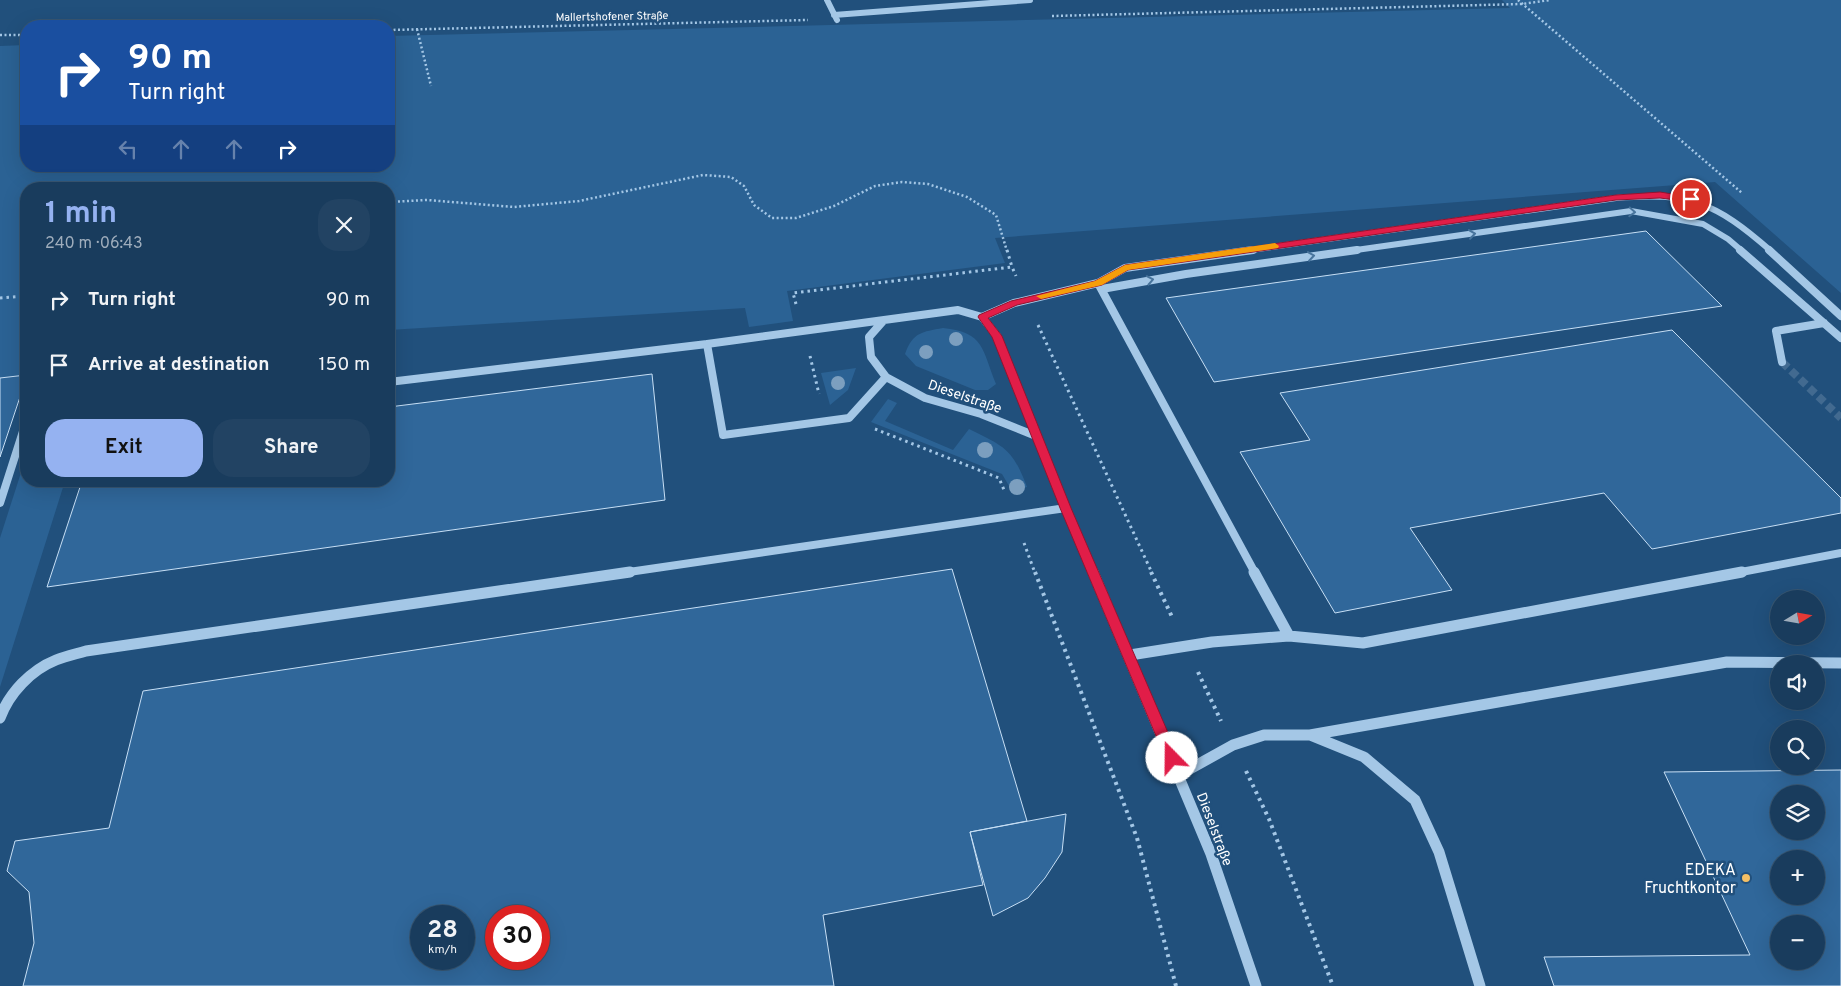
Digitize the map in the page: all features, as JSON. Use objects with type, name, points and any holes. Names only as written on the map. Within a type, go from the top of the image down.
[{"type":"street","points":[[826,0],[835,17],[1030,0]]},
{"type":"street","points":[[1100,286],[1125,268],[1616,198],[1660,195],[1691,199],[1723,213],[1841,316]]},
{"type":"street","points":[[395,381],[707,344],[958,310],[982,317],[1014,303],[1100,286],[1631,211],[1703,224],[1728,239],[1841,338]]},
{"type":"street","points":[[1100,286],[1290,636]]},
{"type":"street","name":"Dieselstraße","points":[[982,317],[997,336],[1066,508],[1130,655],[1211,854],[1256,986]]},
{"type":"street","name":"Dieselstraße","points":[[884,320],[870,337],[871,357],[886,377],[925,398],[981,414],[1036,436]]},
{"type":"street","points":[[1782,362],[1776,331],[1824,323]]},
{"type":"street","points":[[707,344],[723,435],[849,418],[886,377]]},
{"type":"street","points":[[0,503],[20,441]]},
{"type":"street","points":[[0,718],[2,710],[20,685],[50,662],[86,651],[1066,508]]},
{"type":"street","points":[[1130,655],[1212,642],[1290,636],[1363,643],[1841,552]]},
{"type":"street","points":[[1179,775],[1233,745],[1264,735],[1310,735],[1727,662],[1841,663]]},
{"type":"street","points":[[1310,735],[1364,757],[1415,800],[1439,852],[1480,986]]},
{"type":"path","points":[[1518,0],[1744,194]]},
{"type":"path","points":[[1078,15],[1522,4],[1550,0]]},
{"type":"path","name":"Mallertshofener Straße","points":[[395,30],[835,17]]},
{"type":"path","points":[[417,29],[431,86]]},
{"type":"path","points":[[0,35],[20,35]]},
{"type":"path","points":[[395,202],[427,200],[514,207],[579,201],[703,175],[731,177],[744,186],[754,205],[772,218],[796,218],[834,206],[875,186],[902,182],[928,184],[967,197],[996,215],[1012,267]]},
{"type":"path","points":[[0,298],[20,296]]},
{"type":"shaded area","points":[[1502,0],[1841,0],[1841,293],[1715,182],[995,238],[1005,263],[787,291],[793,321],[749,327],[745,308],[395,330],[395,182],[20,182],[20,376],[0,378],[0,46],[20,45],[20,172],[395,172],[395,36],[1510,8]]},
{"type":"shaded area","points":[[943,328],[957,330],[975,339],[984,352],[996,384],[988,390],[975,390],[916,366],[905,354],[911,341],[919,334]]},
{"type":"shaded area","points":[[856,368],[848,390],[830,405],[821,373]]},
{"type":"shaded area","points":[[888,399],[897,403],[885,421],[953,450],[969,429],[999,445],[1012,456],[1027,487],[1012,491],[1002,474],[871,422]]},
{"type":"shaded area","points":[[20,476],[20,487],[63,487],[0,687],[0,538]]},
{"type":"building","points":[[1646,231],[1722,306],[1214,382],[1166,298]]},
{"type":"building","points":[[1672,330],[1841,498],[1841,513],[1652,549],[1604,493],[1410,528],[1452,590],[1335,613],[1240,452],[1310,440],[1280,393]]},
{"type":"building","points":[[652,374],[665,500],[47,587],[80,487],[395,487],[395,406]]},
{"type":"building","points":[[20,376],[20,397],[0,457],[0,378]]},
{"type":"building","points":[[952,569],[1027,821],[970,832],[983,885],[823,915],[834,986],[23,986],[34,943],[29,892],[7,871],[15,841],[109,828],[143,691]]},
{"type":"building","name":"EDEKA Fruchtkontor","points":[[1825,770],[1841,770],[1841,986],[1554,986],[1544,957],[1750,955],[1664,772],[1770,771],[1770,775],[1825,775]]},
{"type":"building","points":[[1066,814],[1062,852],[1045,878],[1028,898],[993,916],[970,832]]},
{"type":"tunnel","points":[[1782,362],[1841,418]]},
{"type":"slow traffic","points":[[1041,296],[1098,283],[1125,268],[1275,246]]},
{"type":"place","name":"EDEKA Fruchtkontor","points":[[1746,878]]},
{"type":"route","points":[[1172,758],[1036,436],[997,336],[982,317],[1014,303],[1098,283],[1125,268],[1616,198],[1660,195],[1691,199]]}]
